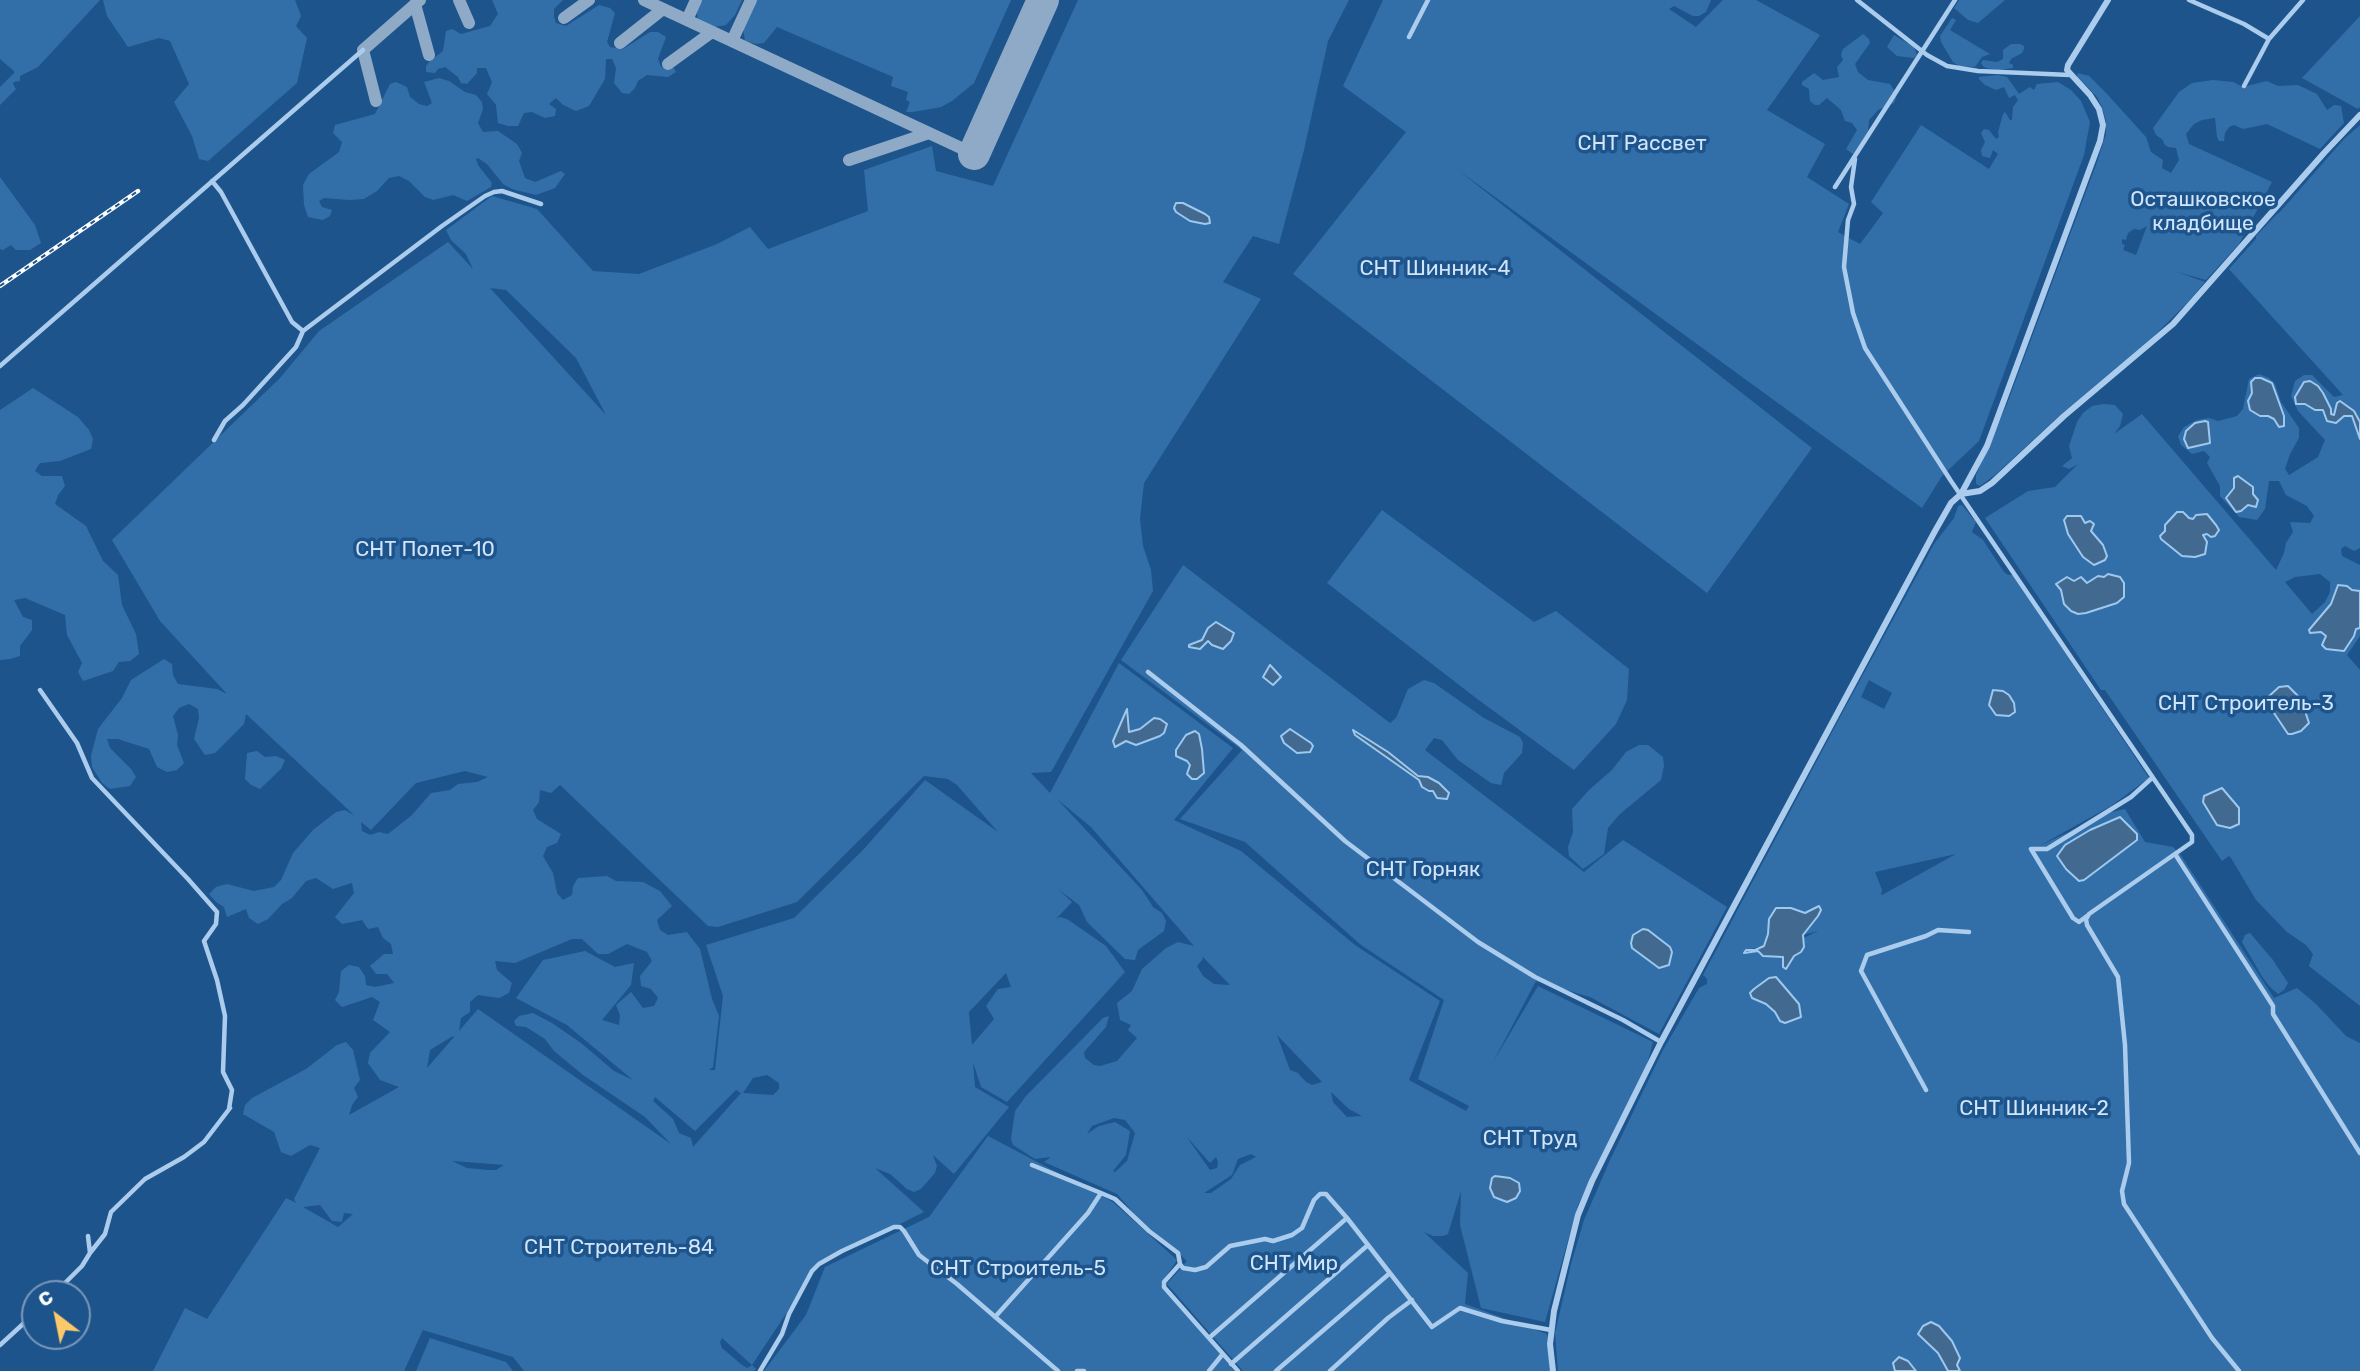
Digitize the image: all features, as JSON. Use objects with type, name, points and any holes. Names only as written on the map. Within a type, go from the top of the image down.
[{"type":"street","points":[[1409,37],[1428,0]]},
{"type":"street","points":[[1857,0],[1938,62],[1958,68],[2070,75]]},
{"type":"street","points":[[1835,187],[1955,0]]},
{"type":"street","points":[[1553,1371],[1551,1330],[1566,1257],[1584,1198],[1661,1042],[1935,531],[1951,503],[1961,494],[1987,446],[2100,141],[2103,125],[2099,109],[2090,95],[2070,75],[2067,65],[2108,0]]},
{"type":"street","points":[[2189,0],[2244,24],[2269,39]]},
{"type":"street","points":[[2244,86],[2269,39],[2303,0]]},
{"type":"street","points":[[0,366],[363,50]]},
{"type":"street","points":[[1961,494],[1980,491],[1992,483],[2064,416],[2173,324],[2360,115]]},
{"type":"street","points":[[1855,159],[1851,177],[1854,204],[1848,220],[1844,267],[1860,337],[1871,359],[2192,835],[2192,842],[2079,922],[2073,918],[2031,849],[2048,849],[2132,797],[2152,778]]},
{"type":"street","points":[[1841,179],[1852,195]]},
{"type":"street","points":[[212,181],[221,192],[292,322],[303,331]]},
{"type":"street","points":[[214,440],[225,421],[296,347],[303,331],[485,195],[502,191],[541,204]]},
{"type":"street","points":[[1149,672],[1233,739],[1345,842],[1478,942],[1555,988],[1623,1020],[1661,1042]]},
{"type":"street","points":[[40,690],[77,743],[92,778],[217,912],[216,924],[204,941],[225,1016],[223,1072],[232,1090],[230,1109],[204,1142],[145,1179],[111,1212],[105,1234],[82,1266],[68,1280]]},
{"type":"street","points":[[2175,854],[2273,1006],[2273,1014],[2360,1153]]},
{"type":"street","points":[[2089,914],[2087,925],[2118,977],[2123,1019],[2129,1165],[2122,1191],[2123,1200],[2211,1338],[2239,1371]]},
{"type":"street","points":[[1926,1090],[1861,971],[1867,955],[1938,930],[1969,932]]},
{"type":"street","points":[[1032,1166],[1115,1199],[1149,1231],[1178,1253],[1183,1268],[1206,1267],[1230,1246],[1265,1239],[1273,1241],[1292,1235],[1302,1228],[1314,1200],[1320,1194],[1326,1194],[1432,1327],[1460,1308],[1502,1321],[1551,1330]]},
{"type":"street","points":[[995,1317],[1088,1213],[1101,1194]]},
{"type":"street","points":[[1209,1338],[1347,1218]]},
{"type":"street","points":[[760,1371],[782,1334],[789,1314],[812,1271],[842,1251],[894,1227],[900,1227],[904,1231],[919,1255],[1058,1371]]},
{"type":"street","points":[[88,1236],[90,1253]]},
{"type":"street","points":[[1231,1364],[1368,1245]]},
{"type":"street","points":[[1180,1264],[1164,1282],[1164,1287],[1238,1371]]},
{"type":"street","points":[[1276,1371],[1390,1273]]},
{"type":"street","points":[[1330,1371],[1388,1318],[1412,1300]]},
{"type":"street","points":[[0,1345],[21,1325]]},
{"type":"street","points":[[1209,1371],[1222,1355]]},
{"type":"street","points":[[1077,1371],[1084,1371]]},
{"type":"green space","points":[[0,0],[100,0],[38,67],[20,76],[20,81],[14,82],[16,89],[0,105],[0,87],[15,72],[0,59]]},
{"type":"green space","points":[[103,0],[295,0],[301,16],[296,26],[307,38],[297,83],[208,161],[199,159],[192,136],[174,102],[189,84],[170,41],[159,38],[128,47],[107,16]]},
{"type":"green space","points":[[492,0],[563,0],[554,9],[554,17],[556,23],[566,26],[599,5],[610,8],[615,13],[607,42],[610,47],[623,49],[650,32],[658,32],[666,37],[658,59],[661,67],[673,67],[676,72],[668,77],[647,75],[638,81],[629,94],[622,93],[614,83],[616,68],[612,59],[606,59],[605,79],[589,106],[576,111],[556,98],[549,104],[556,109],[555,116],[545,118],[532,112],[524,113],[518,126],[498,123],[496,105],[487,94],[492,82],[486,68],[477,68],[477,73],[467,84],[461,83],[458,77],[445,67],[435,73],[426,72],[430,61],[443,51],[446,31],[452,29],[461,34],[490,26],[498,14]]},
{"type":"green space","points":[[699,0],[742,0],[735,15],[726,25],[714,27],[698,20],[696,9]]},
{"type":"green space","points":[[756,0],[1011,0],[974,83],[941,107],[906,112],[910,102],[906,100],[908,92],[891,86],[893,77],[777,27],[764,43],[745,41],[743,28]]},
{"type":"green space","points":[[1078,0],[1349,0],[1328,41],[1304,150],[1279,244],[1253,236],[1223,282],[1261,299],[1144,483],[1140,519],[1153,591],[1051,772],[1031,773],[1050,793],[1119,663],[1233,748],[1174,820],[1241,851],[1355,945],[1440,1001],[1409,1080],[1466,1111],[1469,1106],[1418,1079],[1444,1000],[1361,945],[1245,842],[1180,819],[1242,750],[1121,660],[1183,565],[1390,723],[1396,718],[1408,689],[1424,680],[1434,683],[1484,718],[1520,737],[1523,743],[1522,753],[1504,773],[1501,785],[1491,783],[1458,760],[1442,740],[1434,738],[1425,750],[1584,872],[1623,840],[1727,907],[1659,1034],[1590,997],[1536,981],[1492,1064],[1538,986],[1653,1042],[1647,1065],[1578,1205],[1545,1322],[1481,1308],[1460,1225],[1461,1191],[1448,1234],[1433,1236],[1424,1232],[1468,1273],[1465,1304],[1547,1334],[1554,1371],[1243,1371],[1167,1284],[1187,1261],[1137,1217],[1117,1194],[1044,1162],[1051,1157],[1035,1159],[1013,1145],[1011,1139],[1015,1111],[1026,1096],[1103,1018],[1109,1016],[1106,1027],[1084,1052],[1085,1058],[1100,1066],[1117,1061],[1137,1038],[1128,1030],[1131,1025],[1120,1020],[1117,1003],[1132,991],[1142,969],[1166,948],[1178,942],[1194,946],[1091,827],[1057,799],[1142,890],[1153,907],[1162,913],[1166,921],[1164,931],[1138,950],[1135,960],[1125,959],[1087,922],[1079,905],[1058,889],[1072,902],[1056,919],[1067,919],[1106,946],[1125,972],[1007,1102],[981,1087],[973,1062],[975,1087],[1009,1107],[954,1174],[933,1155],[937,1166],[935,1173],[921,1189],[914,1192],[890,1174],[875,1168],[924,1212],[819,1264],[752,1365],[756,1369],[754,1371],[524,1371],[513,1357],[423,1330],[404,1371],[153,1371],[185,1308],[207,1319],[286,1198],[296,1203],[294,1199],[320,1148],[310,1145],[291,1156],[281,1152],[274,1132],[243,1114],[245,1105],[252,1098],[306,1069],[337,1045],[346,1042],[353,1050],[360,1080],[354,1088],[358,1097],[349,1115],[399,1087],[380,1080],[368,1063],[370,1053],[390,1032],[373,1020],[380,1002],[372,997],[342,1007],[335,1000],[339,992],[341,971],[349,965],[359,967],[365,976],[366,985],[375,987],[394,983],[387,974],[376,974],[370,966],[384,954],[393,954],[391,944],[383,938],[378,927],[368,929],[362,920],[342,924],[335,917],[354,893],[352,883],[333,889],[316,878],[306,881],[292,898],[268,919],[258,924],[249,918],[246,909],[227,917],[224,907],[209,894],[216,887],[227,884],[254,891],[274,887],[281,880],[293,853],[313,830],[336,812],[345,810],[355,816],[246,714],[244,724],[215,753],[205,755],[194,739],[199,718],[198,709],[189,704],[179,708],[173,716],[178,735],[177,745],[184,763],[177,770],[167,772],[157,767],[149,749],[118,739],[107,739],[110,748],[136,777],[130,786],[110,789],[102,783],[92,767],[91,756],[98,729],[122,698],[131,680],[164,659],[172,664],[173,675],[178,684],[217,689],[227,694],[160,621],[112,540],[280,378],[319,331],[448,242],[473,269],[466,254],[451,240],[446,230],[492,196],[537,209],[593,271],[639,274],[717,244],[750,227],[768,249],[868,211],[864,170],[932,146],[936,171],[993,186]],"holes":[[[490,288],[506,290],[576,358],[606,415]],[[465,771],[488,777],[477,782],[458,784],[450,790],[431,793],[412,815],[388,834],[379,832],[370,835],[362,831],[361,822],[371,830],[416,783]],[[924,776],[948,779],[957,785],[998,832],[925,780],[863,850],[794,918],[706,945],[723,996],[715,1070],[709,1070],[713,1067],[719,1016],[700,949],[687,932],[668,935],[660,930],[657,920],[672,906],[660,891],[643,882],[616,881],[607,876],[578,878],[572,895],[563,900],[557,893],[553,873],[543,856],[547,847],[557,843],[561,834],[537,819],[533,810],[539,802],[540,790],[551,793],[560,785],[708,926],[718,927],[797,902]],[[572,939],[582,939],[598,954],[608,954],[627,944],[647,952],[652,961],[640,976],[641,986],[651,989],[658,998],[654,1006],[643,1008],[631,992],[616,1005],[620,1015],[619,1025],[602,1020],[631,985],[634,963],[615,967],[585,951],[543,960],[516,998],[567,1025],[633,1080],[614,1071],[581,1043],[533,1013],[519,1016],[514,1021],[516,1026],[526,1027],[545,1039],[554,1051],[583,1075],[645,1117],[671,1144],[478,1009],[459,1031],[461,1018],[470,1012],[470,1002],[478,995],[499,998],[509,993],[512,983],[497,970],[495,961],[515,963]],[[1202,956],[1229,985],[1214,984],[1203,976],[1197,966],[1203,959]],[[1006,973],[1011,987],[998,989],[986,1006],[994,1019],[972,1045],[969,1012]],[[1277,1035],[1322,1082],[1312,1085],[1298,1073],[1290,1070]],[[454,1037],[427,1068],[430,1050]],[[767,1075],[779,1083],[779,1089],[773,1095],[743,1093],[753,1078]],[[736,1090],[741,1093],[693,1147],[691,1138],[679,1133],[673,1119],[653,1101],[655,1097],[695,1131]],[[1331,1092],[1349,1109],[1362,1116],[1347,1117],[1333,1102]],[[1114,1118],[1125,1120],[1135,1133],[1127,1161],[1115,1172],[1113,1171],[1126,1155],[1130,1131],[1115,1122],[1099,1126],[1087,1134],[1092,1126]],[[1186,1136],[1210,1163],[1216,1157],[1217,1168],[1210,1170]],[[1251,1154],[1256,1157],[1240,1165],[1231,1179],[1211,1193],[1204,1193],[1232,1175],[1238,1159]],[[452,1161],[504,1165],[496,1170],[467,1168]],[[320,1205],[332,1221],[342,1222],[344,1213],[353,1214],[338,1227],[303,1207]],[[722,1338],[752,1365],[747,1368],[722,1348]]]},
{"type":"green space","name":"СНТ Рассвет","points":[[1383,0],[1711,0],[1706,12],[1699,16],[1693,16],[1674,6],[1669,9],[1696,27],[1723,0],[1756,0],[1820,35],[1767,110],[1825,144],[1807,177],[1849,204],[1838,232],[1860,244],[1883,213],[1871,202],[1921,125],[1989,169],[1998,154],[1993,150],[1990,158],[1982,156],[1981,150],[1985,142],[1981,133],[1984,129],[1989,130],[1996,139],[1999,137],[2003,114],[2005,112],[2012,120],[2013,107],[2018,100],[2015,95],[2009,98],[2004,87],[1996,90],[1985,85],[1979,77],[2007,77],[2019,94],[2030,87],[2034,90],[2037,84],[2058,82],[2071,90],[2081,101],[2090,122],[2084,155],[1979,441],[1942,476],[1922,508],[1458,170],[1812,448],[1707,593],[1293,274],[1406,132],[1343,86]]},
{"type":"green space","points":[[1959,0],[2005,0],[1978,23],[1968,20],[1954,8]]},
{"type":"green space","points":[[2360,16],[2360,107],[2358,109],[2302,78]]},
{"type":"green space","points":[[1952,18],[1956,20],[1950,30],[1990,54],[1982,57],[1975,67],[1959,66],[1953,62],[1941,42],[1940,36]]},
{"type":"green space","points":[[1863,34],[1870,43],[1855,64],[1858,72],[1868,80],[1890,84],[1897,95],[1894,103],[1878,110],[1869,120],[1868,131],[1854,155],[1846,149],[1857,130],[1852,123],[1845,121],[1841,110],[1827,98],[1819,105],[1810,101],[1809,89],[1802,85],[1802,82],[1814,73],[1823,80],[1839,77],[1837,67],[1843,60],[1843,49]]},
{"type":"green space","points":[[1894,35],[1914,47],[1917,55],[1914,58],[1897,56],[1887,47]]},
{"type":"green space","points":[[2011,44],[2024,46],[2022,53],[2009,63],[2013,68],[1998,70],[1983,66],[1983,60],[1997,62],[2003,59],[2003,50]]},
{"type":"green space","name":"Осташковское кладбище","points":[[2078,73],[2089,76],[2107,94],[2146,137],[2151,152],[2163,160],[2162,168],[2171,173],[2179,160],[2176,148],[2164,144],[2153,128],[2179,92],[2192,83],[2213,80],[2233,82],[2243,87],[2267,81],[2278,86],[2298,85],[2317,94],[2327,110],[2334,105],[2341,106],[2344,123],[2320,149],[2267,124],[2243,129],[2234,125],[2225,133],[2224,141],[2219,141],[2215,118],[2194,124],[2186,134],[2189,144],[2272,182],[2239,244],[2206,280],[2177,272],[2205,282],[2154,336],[1980,486],[1976,484],[1976,475],[2007,404],[2106,134],[2106,121],[2097,97],[2077,76]],"holes":[[[2147,226],[2136,255],[2123,250],[2125,245],[2122,244],[2122,239],[2126,240],[2128,233],[2134,229],[2140,230]]]},
{"type":"green space","points":[[439,78],[476,95],[482,102],[483,109],[478,123],[483,132],[498,131],[517,144],[522,153],[519,161],[525,178],[535,182],[561,171],[565,174],[555,188],[536,195],[512,189],[503,184],[487,164],[478,158],[478,165],[492,183],[491,187],[467,201],[453,195],[433,200],[425,197],[409,181],[399,176],[389,178],[377,191],[364,199],[324,198],[319,201],[322,207],[332,210],[330,216],[323,220],[308,217],[303,185],[309,174],[339,152],[342,142],[333,133],[335,125],[375,114],[390,84],[396,82],[407,87],[410,97],[419,104],[427,106],[432,103],[424,82]]},
{"type":"green space","name":"СНТ Строитель-3","points":[[2360,125],[2360,548],[2354,551],[2345,546],[2341,549],[2342,556],[2360,565],[2360,636],[2347,655],[2360,670],[2360,1006],[2309,966],[2313,954],[2306,945],[2287,932],[2256,900],[2229,856],[2222,861],[2105,690],[2101,690],[1985,518],[2028,491],[2055,487],[2078,464],[2069,469],[2062,466],[2072,458],[2069,446],[2083,413],[2092,406],[2115,405],[2123,414],[2120,426],[2114,434],[2142,414],[2276,570],[2293,532],[2290,522],[2310,523],[2314,516],[2307,506],[2286,495],[2279,481],[2269,481],[2265,509],[2257,520],[2239,517],[2220,496],[2220,486],[2207,463],[2210,457],[2204,451],[2192,454],[2181,445],[2178,436],[2184,427],[2197,420],[2209,418],[2218,421],[2237,416],[2243,409],[2249,379],[2259,374],[2275,384],[2281,402],[2299,428],[2299,438],[2285,469],[2289,475],[2318,457],[2325,440],[2298,411],[2291,396],[2295,381],[2304,375],[2312,375],[2334,397],[2343,395],[2229,269],[2344,139]],"holes":[[[2320,574],[2330,582],[2330,592],[2325,602],[2312,614],[2285,582],[2295,577]]]},
{"type":"green space","points":[[0,177],[35,225],[41,243],[30,250],[16,250],[11,245],[0,249]]},
{"type":"green space","points":[[33,388],[78,417],[93,439],[91,449],[60,461],[40,463],[35,471],[42,476],[62,476],[65,486],[55,504],[86,526],[103,561],[118,575],[122,605],[136,634],[139,654],[130,661],[119,662],[113,671],[83,681],[78,672],[82,663],[67,635],[65,615],[25,598],[14,600],[23,617],[32,620],[32,630],[20,646],[20,656],[0,660],[0,410]]},
{"type":"green space","name":"СНТ Шинник-2","points":[[1962,505],[1976,522],[1972,532],[1983,540],[2004,572],[2013,575],[2149,778],[2111,806],[2039,846],[2112,812],[2125,809],[2145,842],[2173,847],[2180,854],[2274,998],[2297,988],[2346,1036],[2360,1043],[2360,1371],[1558,1371],[1555,1333],[1571,1264],[1584,1220],[1610,1160],[1663,1050],[1699,988],[1707,984],[1703,975],[1846,706],[1934,544],[1954,518],[1958,506]],"holes":[[[1869,680],[1892,693],[1884,709],[1861,697]],[[1956,854],[1882,895],[1875,872]],[[1818,906],[1818,916],[1803,935],[1818,931],[1766,956],[1758,951],[1744,953],[1746,950],[1764,946],[1768,930],[1783,907],[1805,913]]]},
{"type":"green space","points":[[1382,510],[1534,622],[1556,611],[1629,669],[1627,700],[1616,724],[1574,770],[1327,583]]},
{"type":"green space","points":[[1639,745],[1648,745],[1663,757],[1661,780],[1620,814],[1608,828],[1604,854],[1583,869],[1569,856],[1568,847],[1573,832],[1572,809],[1612,770],[1626,752]]},
{"type":"green space","points":[[257,751],[265,757],[276,756],[285,760],[281,769],[260,789],[245,779],[247,753]]},
{"type":"green space","points":[[2250,933],[2288,983],[2278,994],[2263,978],[2242,942],[2245,935]]},
{"type":"green space","name":"СНТ Строитель-5","points":[[988,1136],[1113,1202],[1177,1260],[1161,1284],[1234,1371],[764,1371],[806,1315],[825,1267],[929,1217]]},
{"type":"green space","points":[[430,1338],[506,1362],[513,1371],[416,1371]]},
{"type":"shaded area","points":[[1176,203],[1183,203],[1205,214],[1210,223],[1190,221],[1176,212]]},
{"type":"shaded area","points":[[2255,378],[2272,383],[2284,416],[2284,426],[2279,427],[2274,419],[2260,416],[2250,410],[2248,401],[2252,393],[2251,382]]},
{"type":"shaded area","points":[[2310,381],[2323,393],[2331,414],[2334,415],[2340,401],[2354,411],[2360,422],[2360,439],[2352,416],[2344,416],[2336,423],[2327,421],[2323,410],[2296,404],[2295,397],[2304,382]]},
{"type":"shaded area","points":[[2208,422],[2210,443],[2188,448],[2184,439],[2186,431],[2195,423]]},
{"type":"shaded area","points":[[2238,476],[2253,487],[2253,494],[2258,500],[2256,507],[2248,505],[2236,512],[2226,498],[2234,488],[2234,478]]},
{"type":"shaded area","points":[[2177,512],[2183,512],[2193,519],[2196,515],[2207,514],[2216,525],[2219,530],[2215,536],[2203,535],[2207,542],[2205,554],[2195,557],[2182,556],[2161,539],[2165,525]]},
{"type":"shaded area","points":[[2067,516],[2081,516],[2085,523],[2090,521],[2094,524],[2091,531],[2103,545],[2107,556],[2105,560],[2094,565],[2083,557],[2068,534],[2064,520]]},
{"type":"shaded area","points":[[2108,574],[2120,577],[2124,583],[2124,597],[2117,603],[2078,614],[2064,604],[2061,590],[2056,584],[2067,577],[2074,581],[2081,577],[2087,583],[2098,576],[2104,577]]},
{"type":"shaded area","points":[[2338,585],[2360,591],[2360,628],[2356,629],[2344,651],[2326,649],[2322,645],[2326,636],[2321,632],[2310,633],[2309,630],[2331,604]]},
{"type":"shaded area","points":[[1216,622],[1234,633],[1223,649],[1208,641],[1200,649],[1189,647],[1202,640],[1208,628]]},
{"type":"shaded area","points":[[1270,665],[1281,677],[1273,685],[1263,677]]},
{"type":"shaded area","points":[[2288,686],[2301,699],[2309,723],[2301,731],[2292,734],[2288,734],[2268,704],[2267,698],[2279,687]]},
{"type":"shaded area","points":[[1993,690],[2009,695],[2015,712],[2009,716],[1996,715],[1989,705]]},
{"type":"shaded area","points":[[1127,709],[1129,732],[1140,729],[1154,718],[1167,724],[1164,733],[1136,745],[1126,741],[1115,747],[1113,741]]},
{"type":"shaded area","points":[[1290,729],[1311,743],[1313,746],[1310,752],[1297,753],[1284,743],[1281,736]]},
{"type":"shaded area","points":[[1353,730],[1388,752],[1418,776],[1428,777],[1439,783],[1449,793],[1447,799],[1437,798],[1433,791],[1422,787],[1419,780],[1355,735]]},
{"type":"shaded area","points":[[1195,731],[1199,734],[1204,773],[1197,779],[1192,779],[1187,774],[1190,765],[1176,756],[1176,750],[1186,735]]},
{"type":"shaded area","points":[[2222,788],[2239,808],[2239,824],[2230,828],[2217,825],[2203,802],[2204,796]]},
{"type":"shaded area","points":[[2120,817],[2137,834],[2137,840],[2079,881],[2057,856],[2065,845]]},
{"type":"shaded area","points":[[1819,906],[1821,910],[1818,916],[1803,935],[1804,947],[1786,969],[1783,967],[1783,957],[1763,956],[1758,951],[1744,953],[1746,950],[1764,946],[1769,919],[1776,908],[1791,908],[1805,913]]},
{"type":"shaded area","points":[[1643,929],[1670,947],[1672,952],[1669,965],[1659,968],[1632,948],[1633,935]]},
{"type":"shaded area","points":[[1776,977],[1799,1004],[1801,1017],[1785,1023],[1780,1021],[1766,1004],[1752,998],[1750,993],[1754,989],[1769,978]]},
{"type":"shaded area","points":[[1495,1176],[1510,1178],[1519,1183],[1520,1191],[1516,1198],[1507,1202],[1494,1197],[1490,1188]]},
{"type":"shaded area","points":[[1931,1322],[1939,1326],[1952,1341],[1960,1358],[1957,1365],[1960,1371],[1948,1371],[1938,1353],[1918,1334],[1923,1326]]},
{"type":"shaded area","points":[[1899,1357],[1908,1361],[1916,1371],[1895,1371],[1893,1363]]},
{"type":"taxiway","points":[[376,101],[363,50],[420,0]]},
{"type":"taxiway","points":[[459,0],[469,23]]},
{"type":"taxiway","points":[[564,18],[589,0]]},
{"type":"taxiway","points":[[644,0],[974,154]]},
{"type":"taxiway","points":[[687,20],[696,0]]},
{"type":"taxiway","points":[[732,41],[751,0]]},
{"type":"taxiway","points":[[415,4],[429,55]]},
{"type":"taxiway","points":[[620,43],[663,9]]},
{"type":"taxiway","points":[[668,64],[712,32]]},
{"type":"taxiway","points":[[849,160],[929,133]]},
{"type":"runway","points":[[974,154],[1043,0]]},
{"type":"railway","points":[[0,286],[138,191]]},
{"type":"park label","name":"СНТ Шинник-4","points":[[1435,269]]},
{"type":"park label","name":"СНТ Полет-10","points":[[425,550]]},
{"type":"park label","name":"СНТ Горняк","points":[[1423,870]]},
{"type":"park label","name":"СНТ Труд","points":[[1530,1139]]},
{"type":"park label","name":"СНТ Строитель-84","points":[[619,1248]]},
{"type":"park label","name":"СНТ Мир","points":[[1294,1264]]}]
